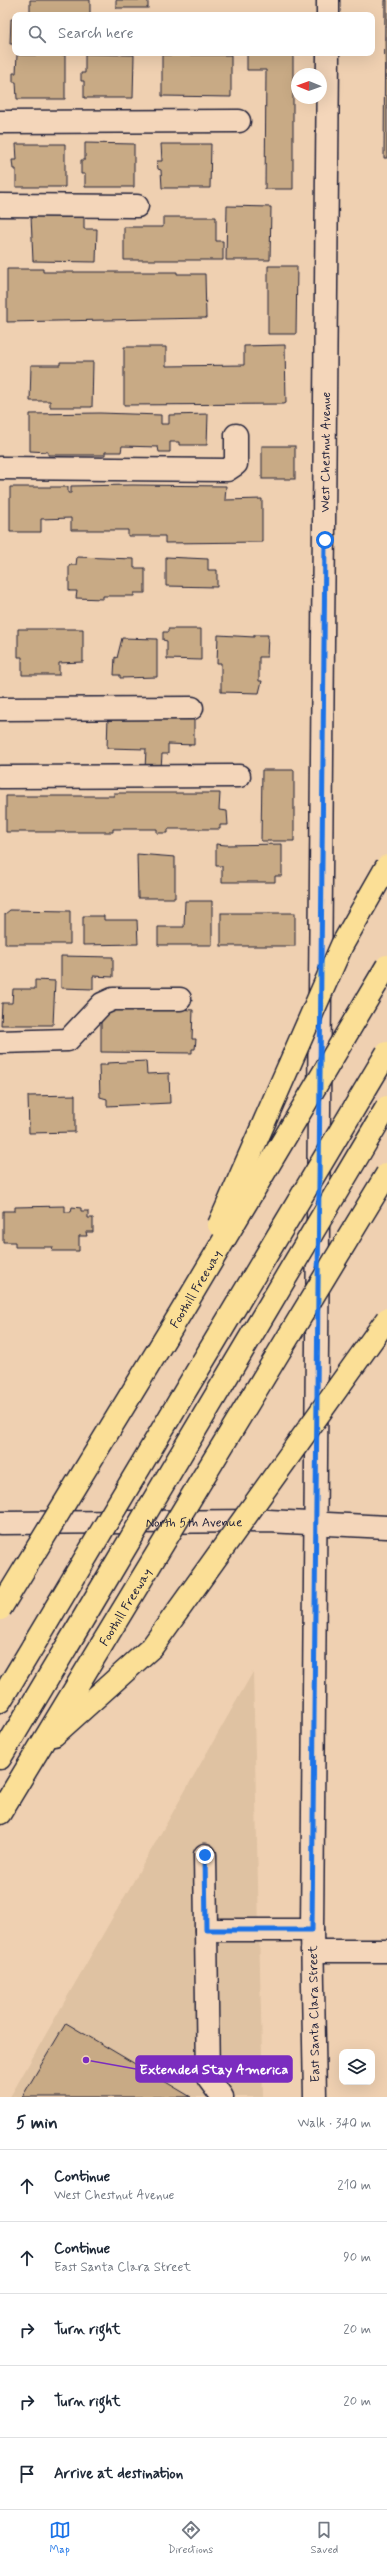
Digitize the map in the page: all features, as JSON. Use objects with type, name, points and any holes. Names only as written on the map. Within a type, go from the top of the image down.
[{"type":"highway","points":[[180,1314],[342,946],[387,866]]},
{"type":"highway","name":"Foothill Freeway","points":[[0,1609],[180,1314],[387,966]]},
{"type":"highway","points":[[0,1701],[387,1053]]},
{"type":"highway","points":[[0,1758],[387,1107]]},
{"type":"highway","name":"Foothill Freeway","points":[[0,1813],[387,1174]]},
{"type":"highway","points":[[37,1750],[152,1647],[387,1319]]},
{"type":"street","points":[[328,0],[328,12]]},
{"type":"street","name":"West Chestnut Avenue","points":[[315,1524],[328,56]]},
{"type":"street","points":[[0,122],[239,121]]},
{"type":"street","points":[[0,205],[137,206]]},
{"type":"street","points":[[0,468],[228,470],[236,464],[236,435]]},
{"type":"street","points":[[0,709],[192,708]]},
{"type":"street","points":[[0,777],[239,776]]},
{"type":"street","points":[[0,1042],[68,1040],[102,1004],[114,999],[180,999]]},
{"type":"street","name":"North 5th Avenue","points":[[0,1523],[268,1521],[387,1526]]},
{"type":"street","name":"East Santa Clara Street","points":[[315,1524],[312,1930],[315,2097]]},
{"type":"street","points":[[205,1855],[208,2078],[222,2097]]},
{"type":"street","points":[[206,1930],[312,1930]]},
{"type":"street","points":[[312,1951],[387,1951]]},
{"type":"shaded area","points":[[253,1672],[263,2097],[10,2097]]},
{"type":"building","points":[[30,0],[90,0],[90,12],[30,12]]},
{"type":"building","points":[[116,0],[148,0],[148,8],[116,8]]},
{"type":"building","points":[[385,0],[387,0],[387,158],[384,158]]},
{"type":"building","points":[[11,19],[12,19],[12,44],[10,44]]},
{"type":"building","points":[[17,56],[65,56],[65,99],[17,99],[16,82],[13,82],[13,73],[16,73]]},
{"type":"building","points":[[85,56],[134,56],[133,98],[84,98],[84,81],[81,81],[81,73],[85,73]]},
{"type":"building","points":[[162,56],[231,56],[231,97],[162,96]]},
{"type":"building","points":[[247,56],[293,56],[293,68],[291,68],[291,104],[293,104],[293,189],[265,189],[266,70],[247,70]]},
{"type":"building","points":[[85,143],[134,144],[134,187],[85,187],[85,174],[81,174],[81,160],[85,160]]},
{"type":"building","points":[[16,144],[65,144],[65,187],[16,187],[16,169],[13,169],[12,160],[17,160]]},
{"type":"building","points":[[161,144],[211,144],[210,188],[162,188],[161,170],[158,169],[157,161],[162,161]]},
{"type":"building","points":[[227,206],[271,207],[270,260],[226,260]]},
{"type":"building","points":[[31,216],[84,217],[84,229],[97,229],[96,262],[33,261]]},
{"type":"building","points":[[163,217],[216,217],[216,241],[223,241],[223,260],[124,260],[124,227],[163,227]]},
{"type":"building","points":[[268,266],[297,266],[296,334],[268,334]]},
{"type":"building","points":[[7,269],[43,269],[43,272],[177,272],[177,274],[205,274],[206,318],[7,322]]},
{"type":"building","points":[[285,345],[286,403],[284,404],[124,405],[124,347],[166,347],[166,366],[244,365],[244,346]]},
{"type":"building","points":[[60,362],[93,362],[92,407],[50,407],[50,401],[30,401],[31,365],[60,365]]},
{"type":"building","points":[[100,413],[161,415],[161,424],[169,424],[169,415],[208,414],[207,445],[179,445],[179,442],[170,442],[170,452],[159,452],[158,447],[122,446],[121,452],[105,452],[105,455],[48,455],[48,452],[30,451],[30,414]]},
{"type":"building","points":[[262,446],[295,446],[295,479],[262,479]]},
{"type":"building","points":[[71,486],[226,486],[225,500],[262,499],[262,542],[165,543],[165,536],[128,536],[128,530],[71,530],[71,518],[41,519],[41,532],[10,532],[10,487],[68,487],[68,493],[71,493]]},
{"type":"building","points":[[77,557],[134,559],[134,568],[145,568],[145,593],[134,593],[134,596],[103,596],[103,599],[76,598],[77,591],[69,591],[69,565],[76,565]]},
{"type":"building","points":[[166,557],[208,559],[208,570],[217,570],[217,587],[166,586]]},
{"type":"building","points":[[18,629],[83,629],[83,662],[59,663],[59,675],[22,675],[22,657],[18,657]]},
{"type":"building","points":[[168,629],[201,629],[201,660],[167,659],[167,641],[163,640],[163,632],[168,632]]},
{"type":"building","points":[[218,635],[254,637],[254,635],[268,635],[267,657],[259,657],[259,681],[262,681],[259,693],[221,692],[221,663],[217,663]]},
{"type":"building","points":[[122,638],[157,639],[157,677],[120,678],[120,675],[114,675],[115,657],[117,658]]},
{"type":"building","points":[[108,716],[194,718],[194,745],[168,744],[168,754],[162,754],[161,769],[145,769],[146,749],[107,748]]},
{"type":"building","points":[[262,770],[294,770],[294,841],[261,841]]},
{"type":"building","points":[[114,793],[220,793],[219,810],[227,811],[228,825],[220,825],[220,829],[168,829],[168,833],[157,833],[157,829],[113,829],[113,832],[6,832],[6,796],[114,796]]},
{"type":"building","points":[[216,844],[282,844],[282,876],[275,876],[275,882],[222,882],[222,866],[216,866]]},
{"type":"building","points":[[137,854],[175,857],[175,898],[138,898]]},
{"type":"building","points":[[185,901],[212,901],[212,945],[158,945],[158,927],[184,927]]},
{"type":"building","points":[[10,910],[70,911],[70,944],[5,944],[5,914]]},
{"type":"building","points":[[221,913],[295,913],[295,946],[221,946]]},
{"type":"building","points":[[83,916],[104,916],[104,920],[137,920],[138,944],[83,945]]},
{"type":"building","points":[[61,956],[113,957],[113,977],[93,976],[93,989],[61,988]]},
{"type":"building","points":[[35,980],[55,981],[53,1025],[1,1025],[2,1003],[12,1003],[13,989],[35,989]]},
{"type":"building","points":[[101,1007],[119,1010],[146,1010],[146,1007],[193,1010],[192,1039],[196,1039],[195,1049],[192,1049],[192,1053],[101,1052]]},
{"type":"building","points":[[146,1061],[147,1074],[169,1073],[170,1103],[107,1106],[107,1099],[100,1097],[99,1065],[107,1065],[107,1063]]},
{"type":"building","points":[[75,1095],[75,1132],[29,1133],[28,1096]]},
{"type":"building","points":[[65,1206],[65,1212],[71,1212],[72,1207],[81,1208],[81,1211],[88,1211],[88,1218],[93,1218],[93,1232],[86,1232],[87,1236],[79,1236],[79,1251],[52,1251],[53,1247],[15,1247],[15,1242],[3,1242],[3,1211],[15,1211],[15,1207]]},
{"type":"building","points":[[66,2023],[191,2097],[22,2097]]},
{"type":"place","name":"Extended Stay America","points":[[86,2060]]},
{"type":"route","points":[[205,1855],[206,1930],[312,1930],[325,540]]}]
